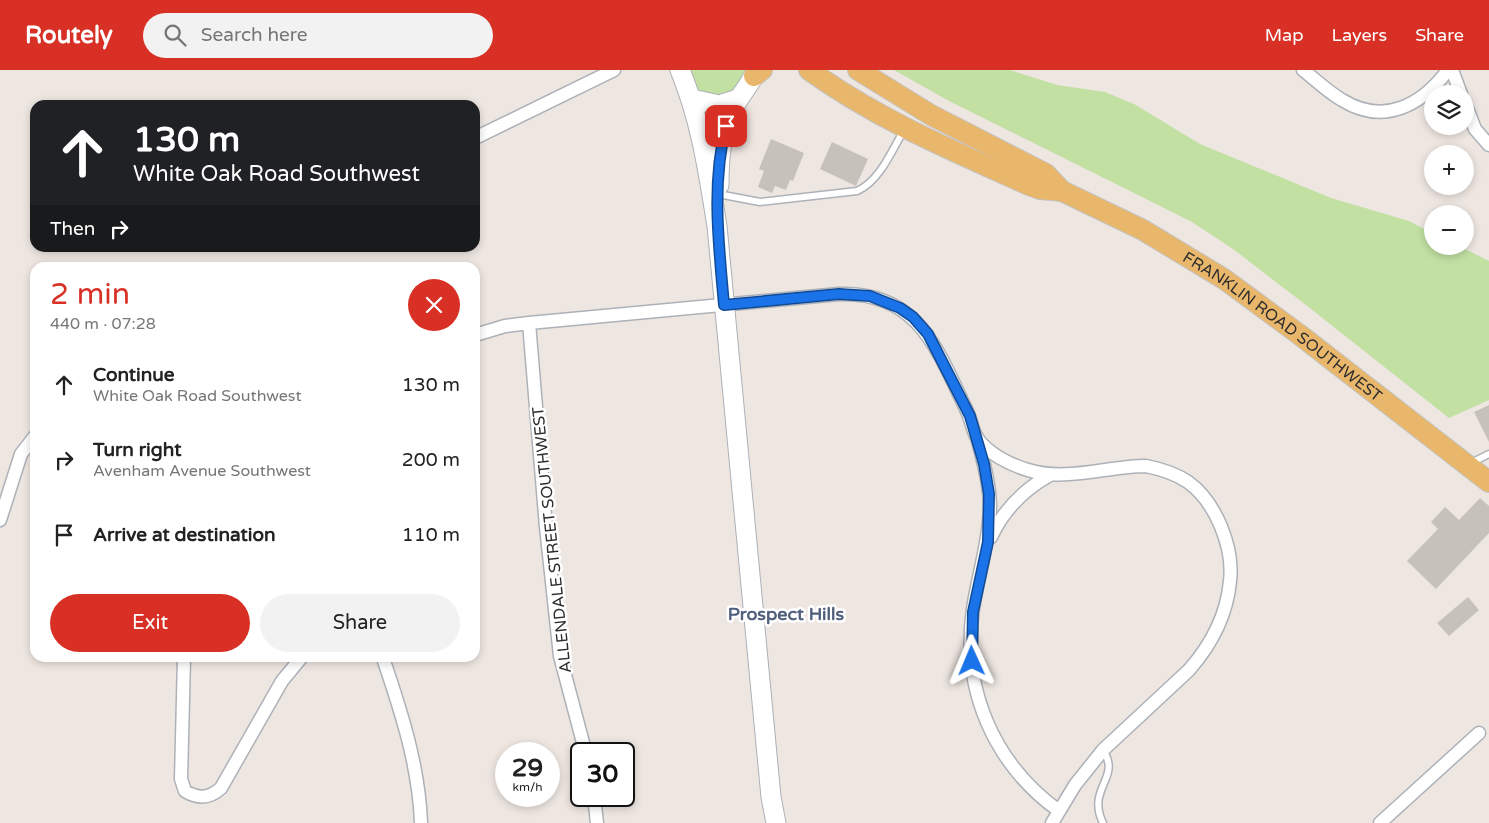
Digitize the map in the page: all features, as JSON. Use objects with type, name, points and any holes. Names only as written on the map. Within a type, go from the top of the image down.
[{"type":"main road","name":"FRANKLIN ROAD SOUTHWEST","points":[[809,70],[855,101],[904,129],[1029,185],[1062,191],[1143,230],[1224,279],[1489,482]]},
{"type":"main road","name":"FRANKLIN ROAD SOUTHWEST","points":[[858,70],[931,115],[1046,174],[1062,191]]},
{"type":"street","points":[[480,136],[614,70]]},
{"type":"street","points":[[680,70],[692,99],[702,132],[717,226],[770,787],[776,823]]},
{"type":"street","points":[[1303,70],[1343,101],[1369,110],[1382,112],[1396,110],[1425,96],[1450,70],[1457,85]]},
{"type":"street","points":[[717,226],[721,146],[726,126],[738,100],[758,72]]},
{"type":"street","points":[[692,99],[719,105],[738,100]]},
{"type":"street","points":[[1474,126],[1489,146]]},
{"type":"street","points":[[480,334],[505,326],[529,323],[855,294],[870,296],[900,308],[913,317],[928,334],[970,416],[977,438],[989,494],[988,542],[973,612],[972,661],[977,698],[984,720],[1006,759],[1032,790],[1059,811]]},
{"type":"street","name":"ALLENDALE STREET SOUTHWEST","points":[[529,323],[546,527],[560,656],[583,742]]},
{"type":"street","points":[[977,438],[1006,461],[1031,471],[1050,475],[1146,466],[1177,475],[1199,492],[1210,507],[1220,527],[1230,556],[1231,580],[1226,605],[1213,636],[1199,658],[1103,750],[1052,823]]},
{"type":"street","points":[[0,520],[21,454],[30,442]]},
{"type":"street","points":[[988,542],[1007,509],[1034,484],[1050,475]]},
{"type":"street","points":[[184,662],[181,779],[185,791],[201,797],[215,794],[221,788],[282,681],[298,662]]},
{"type":"street","points":[[384,662],[397,696],[417,775],[421,823]]},
{"type":"street","points":[[1380,823],[1479,733]]},
{"type":"street","points":[[595,807],[597,823]]},
{"type":"lane","points":[[718,194],[760,202],[857,191],[866,187],[873,180],[904,129]]},
{"type":"lane","points":[[1467,465],[1489,454]]},
{"type":"lane","points":[[1103,750],[1110,766],[1098,798],[1097,808],[1103,823]]},
{"type":"green space","points":[[691,70],[749,70],[729,98],[698,91]]},
{"type":"green space","points":[[894,70],[1010,70],[1057,85],[1105,92],[1134,104],[1200,144],[1331,198],[1409,221],[1424,229],[1424,255],[1474,254],[1489,261],[1489,400],[1449,418],[1233,249],[1192,222],[949,101]]},
{"type":"green space","points":[[702,107],[726,109],[712,146]]},
{"type":"building","points":[[771,139],[804,153],[793,181],[790,180],[786,190],[775,186],[772,193],[758,187],[764,171],[759,169]]},
{"type":"building","points":[[832,142],[868,159],[856,186],[820,169]]},
{"type":"building","points":[[1489,405],[1489,442],[1474,412]]},
{"type":"building","points":[[1480,498],[1489,506],[1489,533],[1436,589],[1407,561],[1438,529],[1431,522],[1445,507],[1459,520]]},
{"type":"building","points":[[1468,597],[1479,610],[1449,636],[1437,623]]},
{"type":"district","name":"Prospect Hills","points":[[786,614]]},
{"type":"route","points":[[726,126],[719,161],[717,226],[724,305],[839,294],[855,294],[886,300],[913,317],[928,334],[970,416],[984,464],[990,506],[988,542],[977,586],[973,612],[971,634],[972,661]]}]
